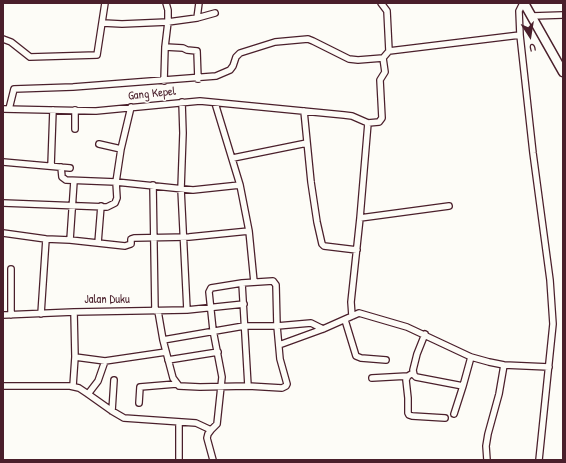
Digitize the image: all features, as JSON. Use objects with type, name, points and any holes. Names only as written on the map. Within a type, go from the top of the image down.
[{"type":"street","points":[[3,39],[11,42],[30,57],[96,55],[98,53],[105,3]]},
{"type":"street","points":[[164,81],[164,47],[168,22],[168,10],[166,3]]},
{"type":"street","points":[[197,18],[199,3]]},
{"type":"street","points":[[381,3],[387,11],[389,51]]},
{"type":"street","points":[[539,460],[553,324],[550,280],[533,153],[520,35],[519,11],[524,3],[563,72]]},
{"type":"street","points":[[103,23],[122,24],[168,22],[197,18],[215,13]]},
{"type":"street","points":[[532,16],[563,14]]},
{"type":"street","points":[[6,109],[14,89],[73,88],[198,79],[222,74],[232,68],[236,57],[240,53],[275,42],[308,39],[349,59],[358,60],[383,58],[389,51],[520,35]]},
{"type":"street","points":[[164,47],[183,48],[197,52],[198,79]]},
{"type":"street","points":[[352,316],[351,302],[368,123],[379,122],[382,118],[380,81],[385,71],[383,58]]},
{"type":"street","name":"Gang Kepel","points":[[6,109],[96,111],[200,101],[348,115],[368,123]]},
{"type":"street","points":[[182,102],[183,133],[181,189],[187,310]]},
{"type":"street","points":[[215,103],[240,185],[249,231],[254,282]]},
{"type":"street","points":[[3,203],[108,207],[115,203],[117,198],[116,182],[121,149],[131,107]]},
{"type":"street","points":[[51,166],[53,110]]},
{"type":"street","points":[[75,110],[75,129]]},
{"type":"street","points":[[304,111],[316,215],[322,244],[324,246],[357,250]]},
{"type":"street","points":[[233,158],[307,143]]},
{"type":"street","points":[[100,144],[121,149]]},
{"type":"street","points":[[3,162],[70,168]]},
{"type":"street","points":[[61,167],[62,177],[66,180],[116,182],[193,190],[240,185]]},
{"type":"street","points":[[70,240],[74,180]]},
{"type":"street","points":[[153,185],[157,311],[172,378],[176,384],[182,387],[222,387],[248,386],[282,388],[286,386],[287,382],[280,359],[277,326],[276,284],[273,281],[242,283],[211,288],[209,292],[222,387],[217,424],[208,434],[207,438],[212,460]]},
{"type":"street","points":[[98,243],[101,206]]},
{"type":"street","points":[[360,218],[449,206]]},
{"type":"street","points":[[3,233],[46,239],[125,246],[131,244],[132,239],[134,238],[183,237],[249,231]]},
{"type":"street","points":[[41,314],[46,239]]},
{"type":"street","points":[[11,268],[11,316]]},
{"type":"street","points":[[242,283],[248,386]]},
{"type":"street","name":"Jalan Duku","points":[[3,316],[74,312],[187,310],[244,304]]},
{"type":"street","points":[[73,386],[75,357],[74,312]]},
{"type":"street","points":[[279,345],[323,329],[352,316],[364,314],[408,326],[472,357],[504,365],[549,367]]},
{"type":"street","points":[[345,320],[356,356],[361,358],[386,360]]},
{"type":"street","points":[[163,340],[213,330],[244,326],[277,326],[311,323],[323,329]]},
{"type":"street","points":[[425,334],[411,375],[406,382],[408,413],[412,416],[445,418]]},
{"type":"street","points":[[75,357],[105,361],[166,352]]},
{"type":"street","points":[[168,360],[218,352]]},
{"type":"street","points":[[454,414],[472,357]]},
{"type":"street","points":[[88,394],[98,381],[105,361]]},
{"type":"street","points":[[487,460],[486,446],[488,434],[501,387],[504,365]]},
{"type":"street","points":[[372,378],[411,375],[463,386]]},
{"type":"street","points":[[112,411],[114,380]]},
{"type":"street","points":[[139,403],[140,388],[176,384]]},
{"type":"street","points":[[3,386],[73,386],[88,394],[112,411],[128,419],[196,423],[211,430]]},
{"type":"street","points":[[179,422],[179,460]]}]
